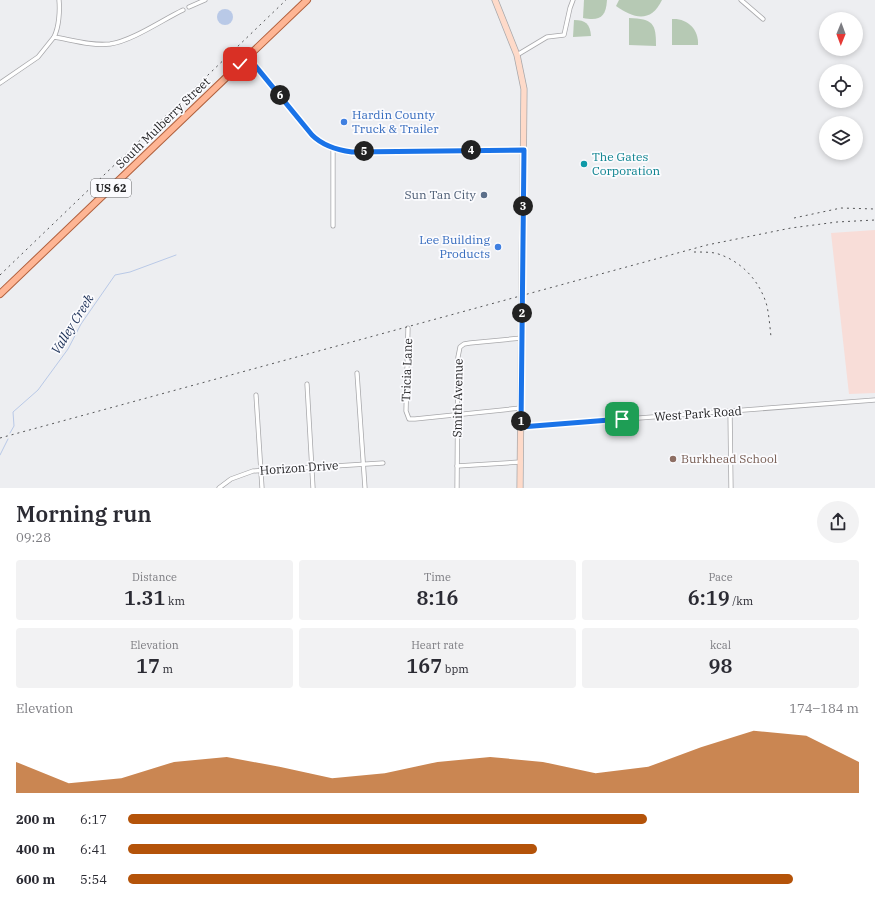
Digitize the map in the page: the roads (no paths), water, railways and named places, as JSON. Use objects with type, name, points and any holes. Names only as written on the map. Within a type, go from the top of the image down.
[{"type":"main road","name":"South Mulberry Street","points":[[0,294],[307,0]]},
{"type":"street","points":[[0,83],[38,58],[47,47],[56,33],[59,15],[59,0]]},
{"type":"street","points":[[189,7],[205,0]]},
{"type":"street","points":[[495,0],[518,55],[524,89],[520,488]]},
{"type":"street","points":[[518,55],[547,37],[564,35],[573,0]]},
{"type":"street","points":[[741,0],[763,19]]},
{"type":"street","points":[[54,37],[95,44],[116,43],[183,10]]},
{"type":"street","points":[[248,57],[312,135],[323,144],[333,148],[352,152],[524,150]]},
{"type":"street","points":[[333,148],[333,226]]},
{"type":"street","name":"Tricia Lane","points":[[408,328],[406,411],[409,419],[521,408]]},
{"type":"street","name":"Smith Avenue","points":[[457,488],[458,357],[460,347],[464,344],[470,343],[522,338]]},
{"type":"street","points":[[357,373],[365,488]]},
{"type":"street","points":[[307,384],[314,488]]},
{"type":"street","points":[[256,395],[262,488]]},
{"type":"street","name":"West Park Road","points":[[521,427],[875,400]]},
{"type":"street","points":[[730,411],[731,488]]},
{"type":"street","points":[[457,466],[520,462]]},
{"type":"street","name":"Horizon Drive","points":[[219,488],[231,479],[245,473],[383,463]]},
{"type":"water","points":[[225,9],[231,11],[233,17],[231,23],[225,25],[219,23],[217,17],[219,11]]},
{"type":"waterway","name":"Valley Creek","points":[[10,433],[14,426],[13,412],[38,390],[68,349],[81,324],[115,275],[130,272],[176,255]]},
{"type":"waterway","points":[[0,455],[8,439]]},
{"type":"railway","points":[[0,275],[286,0]]},
{"type":"railway","points":[[794,218],[841,208],[875,209]]},
{"type":"railway","points":[[0,438],[707,245],[791,228],[837,222],[875,220]]},
{"type":"railway","points":[[694,252],[715,253],[724,256],[741,266],[748,273],[760,288],[764,297],[768,310],[771,337]]},
{"type":"place","name":"Hardin County Truck & Trailer","points":[[344,122]]},
{"type":"place","name":"The Gates Corporation","points":[[584,164]]},
{"type":"place","name":"Sun Tan City","points":[[484,195]]},
{"type":"place","name":"Lee Building Products","points":[[498,247]]},
{"type":"place","name":"Burkhead School","points":[[673,459]]}]
